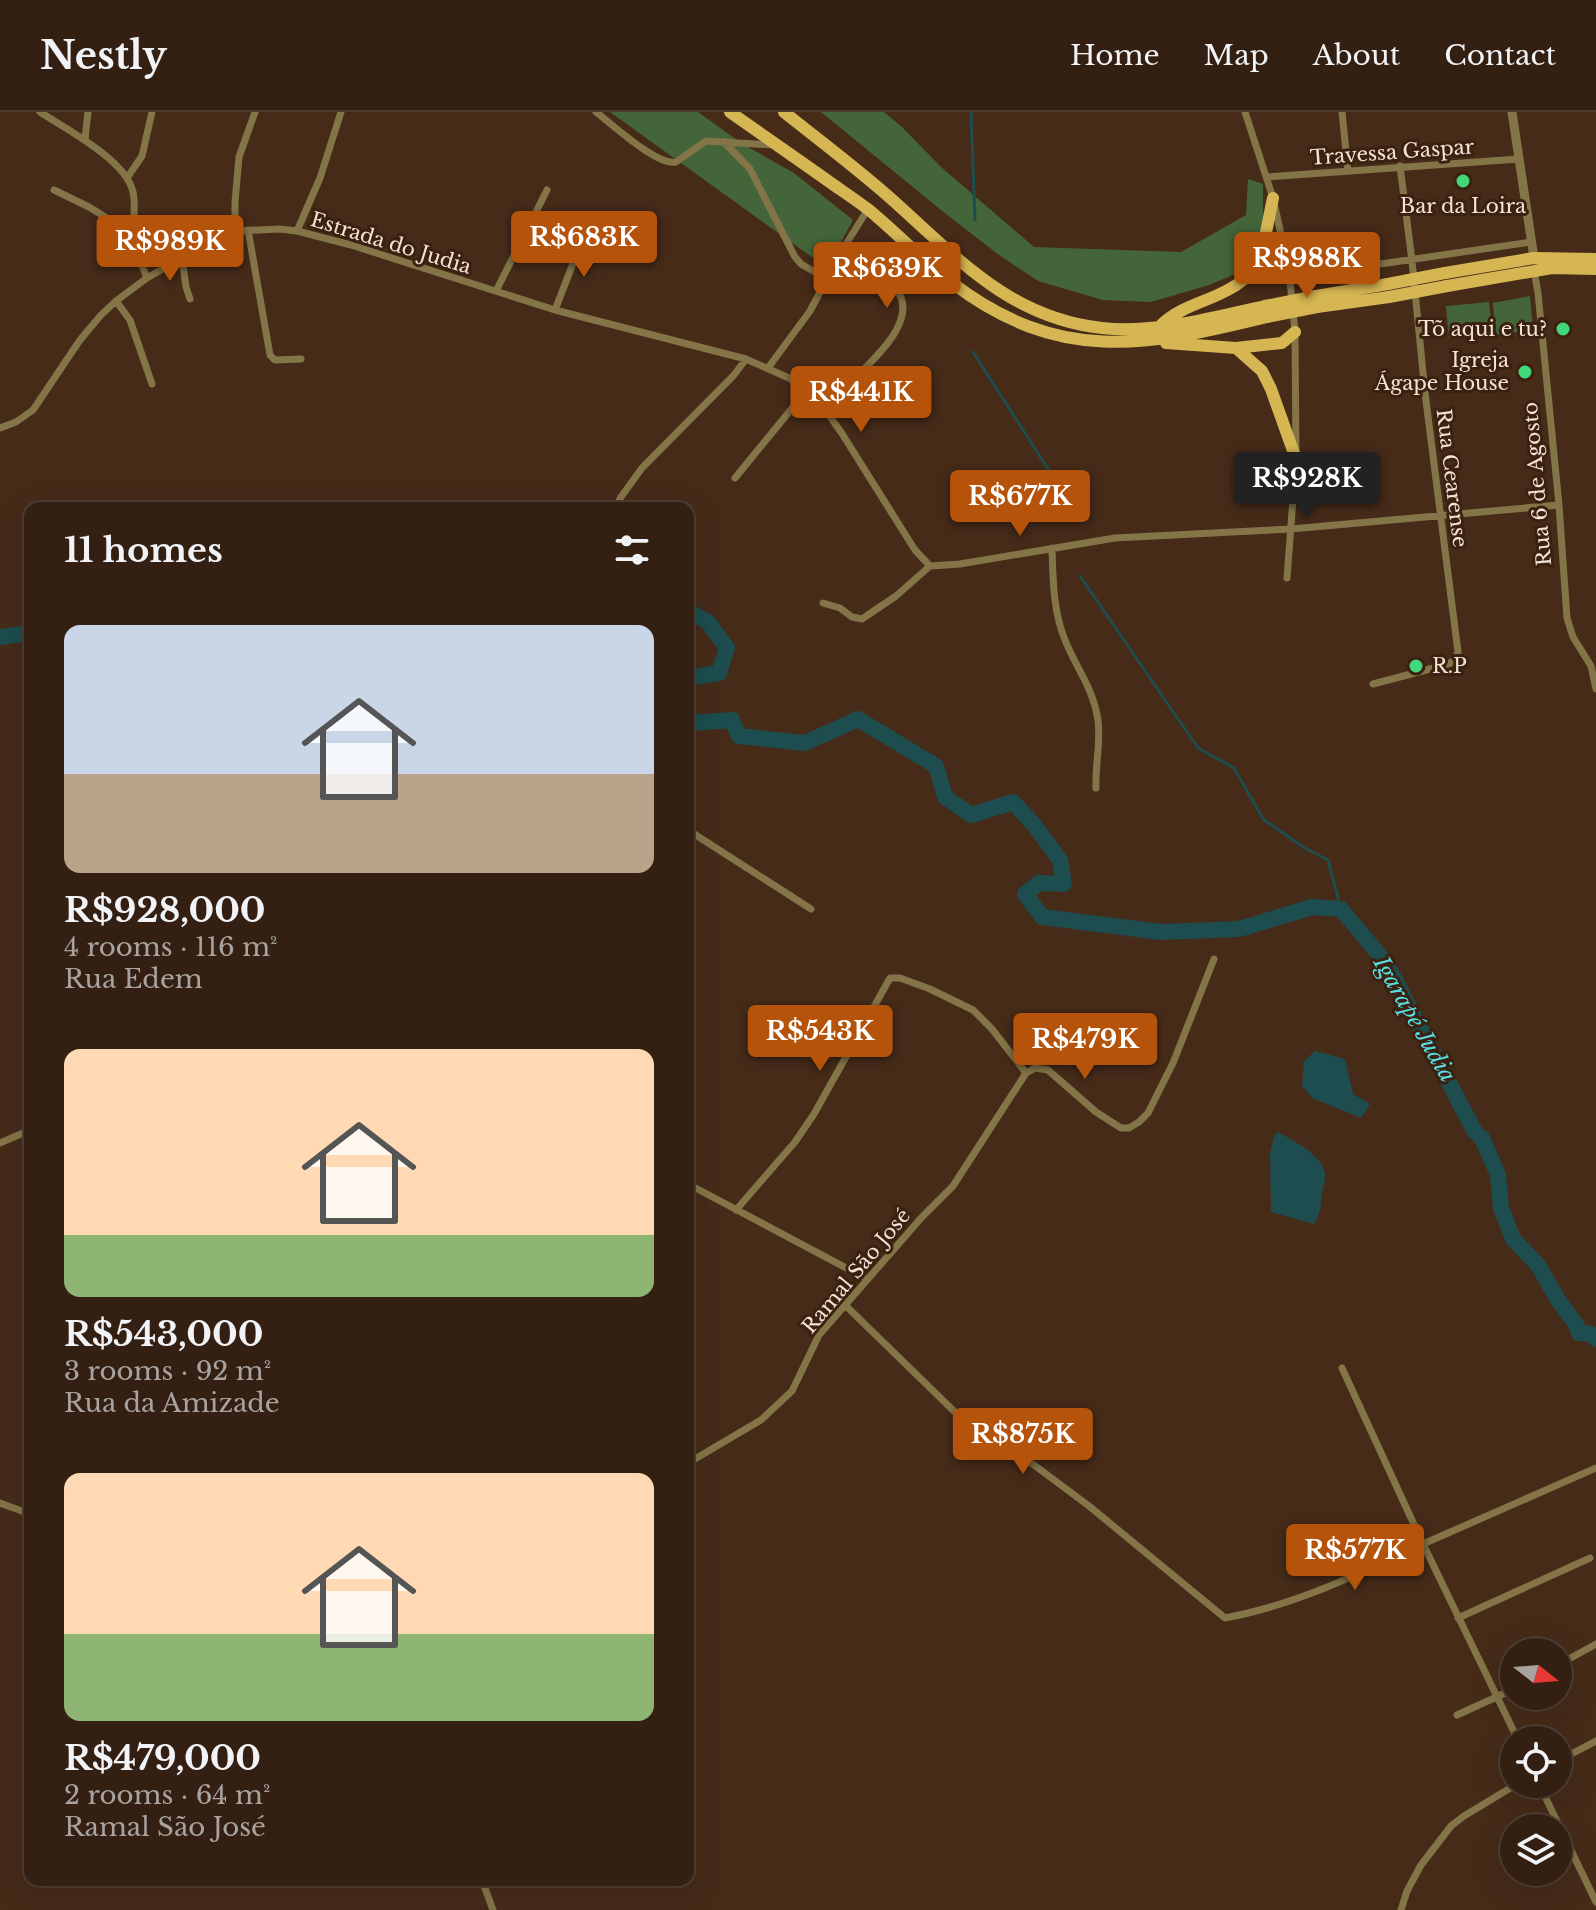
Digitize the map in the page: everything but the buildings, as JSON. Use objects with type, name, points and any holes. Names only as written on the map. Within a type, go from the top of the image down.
[{"type":"main road","points":[[730,112],[868,209],[949,281],[975,299],[1033,329],[1073,339],[1120,343],[1151,341],[1209,331],[1266,311]]},
{"type":"main road","points":[[784,112],[869,180],[976,275],[1013,300],[1074,324],[1125,329],[1160,326],[1266,311],[1534,264],[1596,259]]},
{"type":"main road","points":[[1160,326],[1181,309],[1231,289],[1255,270],[1260,262],[1273,198]]},
{"type":"main road","points":[[1534,264],[1552,268],[1596,269]]},
{"type":"main road","points":[[1255,270],[1277,265],[1289,271]]},
{"type":"main road","points":[[1151,341],[1236,348],[1282,343],[1295,332]]},
{"type":"main road","points":[[1236,348],[1262,371],[1296,459]]},
{"type":"street","points":[[40,112],[85,139],[127,178],[133,192],[137,256],[147,278]]},
{"type":"street","points":[[85,139],[88,112]]},
{"type":"street","points":[[127,178],[142,156],[152,112]]},
{"type":"street","points":[[235,231],[237,167],[255,112]]},
{"type":"street","points":[[297,231],[320,178],[341,112]]},
{"type":"street","points":[[596,112],[647,151],[671,164],[706,141],[778,146]]},
{"type":"street","points":[[1245,112],[1273,198],[1289,271],[1295,332],[1296,459],[1287,578]]},
{"type":"street","points":[[1342,112],[1348,171]]},
{"type":"street","name":"Rua 6 de Agosto","points":[[1512,112],[1538,290],[1567,618],[1573,637],[1591,666],[1596,689]]},
{"type":"street","points":[[724,142],[750,169],[795,257],[827,279]]},
{"type":"street","name":"Travessa Gaspar","points":[[1267,177],[1519,159]]},
{"type":"street","name":"Rua Cearense","points":[[1373,684],[1449,664],[1458,652],[1400,166]]},
{"type":"street","points":[[54,190],[120,226],[134,230]]},
{"type":"street","points":[[496,291],[547,190]]},
{"type":"street","points":[[768,368],[810,311],[868,209]]},
{"type":"street","points":[[248,230],[270,355],[275,360],[301,359]]},
{"type":"street","name":"Estrada do Judia","points":[[0,428],[33,410],[80,340],[116,301],[147,278],[216,238],[235,231],[297,231],[351,245],[555,310],[746,359],[789,378],[819,401],[910,542],[930,566]]},
{"type":"street","points":[[555,310],[584,235]]},
{"type":"street","points":[[1289,271],[1319,273],[1531,242]]},
{"type":"street","points":[[843,249],[899,292],[903,306],[888,344],[853,380]]},
{"type":"street","points":[[182,259],[190,299]]},
{"type":"street","points":[[116,301],[130,320],[152,384]]},
{"type":"street","points":[[618,502],[642,468],[728,382],[746,359]]},
{"type":"street","points":[[735,478],[807,390]]},
{"type":"street","points":[[823,603],[862,619],[896,596],[930,566],[960,564],[1115,538],[1291,529],[1559,505]]},
{"type":"street","points":[[1052,548],[1057,616],[1065,642],[1089,685],[1098,718],[1096,788]]},
{"type":"street","points":[[694,834],[811,909]]},
{"type":"street","points":[[736,1210],[795,1142],[814,1114],[887,982],[894,977],[973,1010],[1026,1073],[1040,1068],[1054,1074],[1096,1112],[1121,1128],[1129,1128],[1148,1113],[1173,1063],[1214,959]]},
{"type":"street","name":"Ramal São José","points":[[694,1459],[761,1420],[792,1391],[819,1335],[953,1186],[1026,1073]]},
{"type":"street","points":[[0,1143],[24,1133]]},
{"type":"street","points":[[694,1187],[867,1279]]},
{"type":"street","points":[[846,1306],[959,1416],[1034,1465],[1089,1506],[1225,1618],[1322,1590],[1596,1468]]},
{"type":"street","points":[[1342,1368],[1511,1726]]},
{"type":"street","points":[[0,1503],[24,1512]]},
{"type":"street","points":[[1458,1618],[1590,1558]]},
{"type":"street","points":[[1572,1657],[1596,1644]]},
{"type":"street","points":[[1457,1715],[1500,1696]]},
{"type":"street","points":[[1572,1754],[1596,1741]]},
{"type":"street","points":[[1401,1910],[1421,1865],[1451,1826],[1500,1794]]},
{"type":"street","points":[[1546,1798],[1596,1902]]},
{"type":"street","points":[[484,1886],[493,1910]]},
{"type":"green space","points":[[610,112],[698,112],[741,143],[794,173],[853,220],[827,268]]},
{"type":"green space","points":[[821,112],[884,112],[941,167],[1034,247],[1181,252],[1246,215],[1248,179],[1263,184],[1263,220],[1258,253],[1238,273],[1151,302],[1103,300],[1038,281],[941,210]]},
{"type":"green space","points":[[1530,296],[1533,330],[1496,335],[1493,303]]},
{"type":"green space","points":[[1489,302],[1492,333],[1449,338],[1446,306]]},
{"type":"water","points":[[1315,1051],[1345,1059],[1353,1094],[1370,1104],[1361,1118],[1312,1098],[1302,1085],[1304,1061]]},
{"type":"water","points":[[1278,1132],[1306,1149],[1323,1167],[1325,1181],[1314,1224],[1271,1212],[1270,1153]]},
{"type":"waterway","points":[[971,112],[975,220]]},
{"type":"waterway","points":[[973,352],[1073,508]]},
{"type":"waterway","points":[[1080,576],[1198,748],[1234,768],[1263,819],[1328,860],[1341,909]]},
{"type":"waterway","name":"Igarapé Judia","points":[[694,614],[708,622],[727,648],[719,673],[694,677]]},
{"type":"waterway","name":"Igarapé Judia","points":[[0,637],[24,634]]},
{"type":"waterway","name":"Igarapé Judia","points":[[694,723],[732,720],[739,736],[805,743],[858,719],[936,766],[945,797],[971,815],[1013,802],[1060,860],[1064,884],[1039,883],[1025,894],[1042,917],[1161,932],[1239,929],[1312,907],[1341,909],[1386,963],[1475,1132],[1482,1138],[1498,1175],[1501,1208],[1513,1239],[1538,1265],[1579,1333],[1591,1334],[1596,1339]]},
{"type":"place","name":"Bar da Loira","points":[[1463,181]]},
{"type":"place","name":"Tõ aqui e tu?","points":[[1563,329]]},
{"type":"place","name":"Igreja Ágape House","points":[[1525,372]]},
{"type":"place","name":"R.P","points":[[1416,666]]}]
